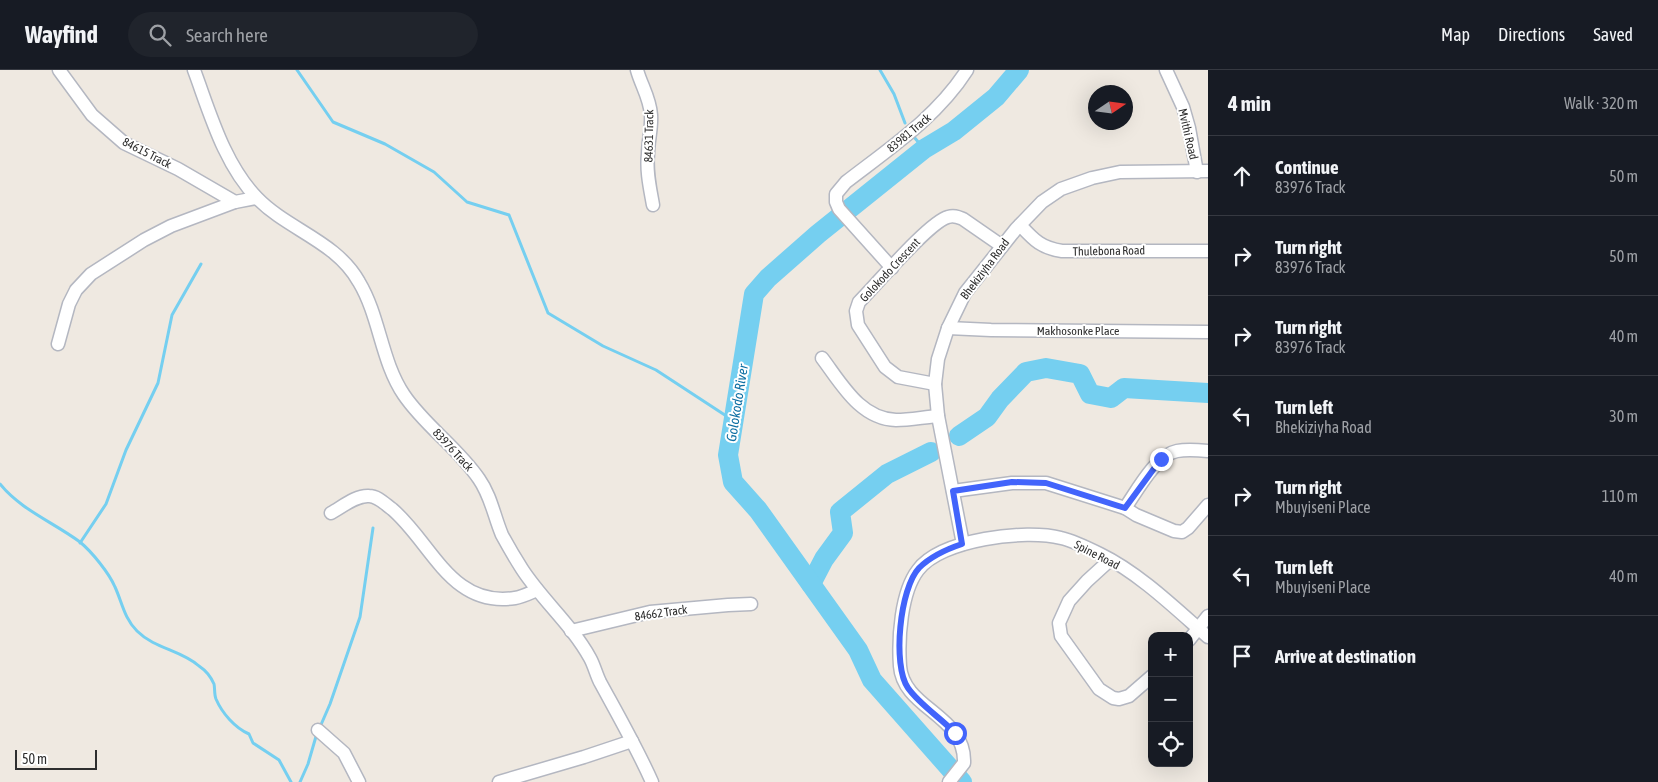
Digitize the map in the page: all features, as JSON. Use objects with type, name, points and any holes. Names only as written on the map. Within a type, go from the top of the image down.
[{"type":"street","name":"84615 Track","points":[[59,70],[92,115],[124,143],[178,169],[235,202]]},
{"type":"street","name":"83976 Track","points":[[194,70],[220,141],[256,198],[283,220],[315,238],[344,261],[360,282],[387,358],[404,395],[425,421],[467,463],[480,481],[489,498],[502,535],[536,590],[590,658],[598,679],[652,782]]},
{"type":"street","name":"84631 Track","points":[[637,70],[648,98],[651,114],[648,174],[653,205]]},
{"type":"street","name":"83981 Track","points":[[892,268],[839,209],[836,202],[836,194],[841,187],[927,118],[950,96],[968,70]]},
{"type":"street","name":"Mvithi Road","points":[[1166,70],[1184,107],[1202,172]]},
{"type":"street","name":"Bhekiziyha Road","points":[[962,544],[938,416],[935,384],[938,359],[948,328],[965,293],[1020,225],[1042,202],[1061,189],[1092,178],[1120,172],[1202,172]]},
{"type":"street","points":[[58,344],[69,304],[76,290],[91,274],[144,240],[171,226],[235,202],[256,198]]},
{"type":"street","name":"Golokodo Crescent","points":[[935,384],[898,377],[885,367],[858,325],[856,311],[859,302],[932,226],[948,217],[957,216],[963,219],[1002,246]]},
{"type":"street","name":"Thulebona Road","points":[[1020,225],[1035,242],[1049,249],[1062,251],[1208,251]]},
{"type":"street","name":"Makhosonke Place","points":[[948,328],[1208,332]]},
{"type":"street","points":[[822,358],[858,404],[876,416],[895,420],[938,416]]},
{"type":"street","points":[[1125,508],[1161,459],[1175,451],[1208,451]]},
{"type":"street","points":[[953,491],[1012,482],[1046,483],[1125,508],[1136,515],[1174,531],[1182,532],[1188,528],[1208,505]]},
{"type":"street","points":[[331,513],[356,499],[368,496],[376,497],[400,516],[443,569],[456,583],[466,590],[484,596],[516,598],[536,590]]},
{"type":"street","name":"Spine Road","points":[[962,544],[1017,535],[1062,538],[1101,555],[1140,579],[1204,633]]},
{"type":"street","points":[[949,782],[964,763],[963,748],[955,733],[908,689],[900,666],[901,621],[904,600],[912,579],[919,568],[933,557],[962,544]]},
{"type":"street","points":[[1110,560],[1069,601],[1059,623],[1061,636],[1099,689],[1113,698],[1119,699],[1129,696],[1151,677]]},
{"type":"street","name":"84662 Track","points":[[571,632],[650,612],[728,604],[752,604]]},
{"type":"street","points":[[1204,633],[1208,616]]},
{"type":"street","points":[[318,730],[344,753],[359,782]]},
{"type":"street","points":[[499,782],[584,758],[632,741]]},
{"type":"waterway","points":[[297,70],[333,122],[385,144],[434,172],[467,202],[509,215],[548,313],[603,346],[656,370],[734,421]]},
{"type":"waterway","points":[[880,70],[894,94],[905,123]]},
{"type":"waterway","name":"Golokodo River","points":[[962,782],[872,680],[858,650],[758,510],[733,482],[728,455],[754,294],[768,278],[818,234],[924,149],[954,131],[996,97],[1019,70]]},
{"type":"waterway","points":[[914,137],[924,149]]},
{"type":"waterway","points":[[80,543],[106,504],[126,450],[158,383],[172,315],[201,264]]},
{"type":"waterway","points":[[959,436],[987,417],[1000,399],[1026,372],[1046,368],[1080,374],[1090,394],[1111,398],[1124,388],[1208,393]]},
{"type":"waterway","points":[[811,584],[824,559],[843,533],[840,512],[887,474],[931,452]]},
{"type":"waterway","points":[[0,484],[18,501],[70,535],[90,551],[112,581],[126,615],[137,631],[152,642],[184,656],[206,672],[214,684],[216,699],[225,715],[239,728],[249,734],[253,743],[279,760],[291,782]]},
{"type":"waterway","points":[[320,727],[330,704],[360,617],[373,528]]},
{"type":"waterway","points":[[300,782],[308,764],[317,733]]},
{"type":"route","points":[[955,733],[908,689],[900,666],[901,621],[904,600],[912,579],[919,568],[933,557],[962,544],[953,491],[1012,482],[1046,483],[1125,508],[1161,459]]}]
